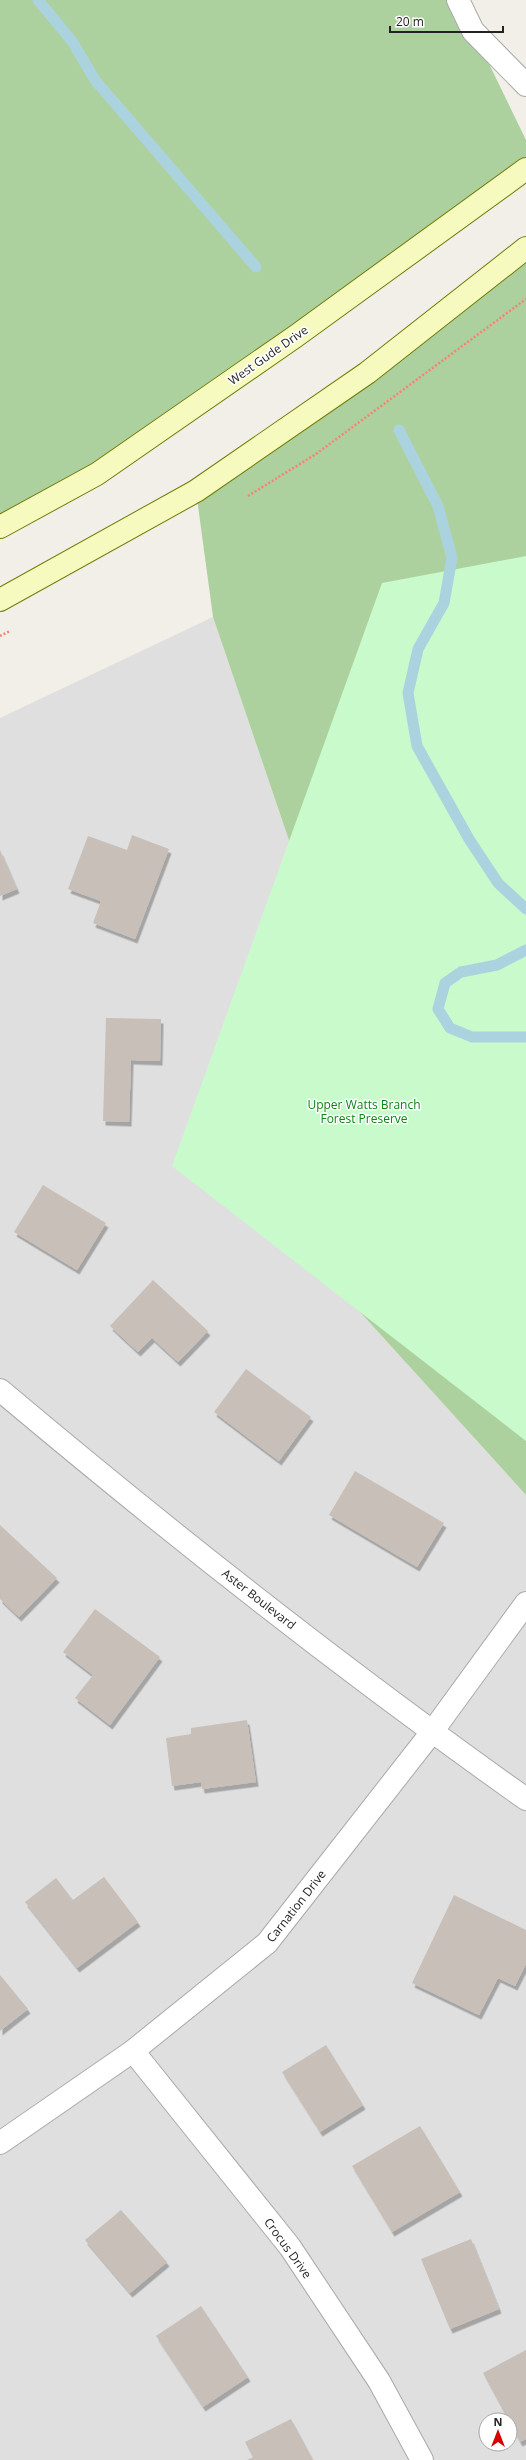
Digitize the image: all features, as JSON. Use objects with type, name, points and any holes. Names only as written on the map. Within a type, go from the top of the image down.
[{"type":"main road","name":"West Gude Drive","points":[[0,527],[97,474],[296,336],[526,169]]},
{"type":"main road","points":[[0,600],[196,491],[367,373],[526,248]]},
{"type":"street","points":[[458,0],[473,31],[526,85]]},
{"type":"street","name":"Aster Boulevard","points":[[0,1390],[137,1505],[432,1732],[526,1799]]},
{"type":"street","name":"Carnation Drive","points":[[0,2143],[133,2051],[267,1943],[432,1732],[526,1603]]},
{"type":"street","name":"Crocus Drive","points":[[133,2051],[290,2247],[379,2381],[422,2460]]},
{"type":"shaded area","points":[[213,617],[293,852],[233,1172],[526,1495],[526,2460],[0,2460],[0,718]]},
{"type":"green space","points":[[0,0],[458,0],[526,140],[526,169],[0,527]]},
{"type":"green space","name":"Upper Watts Branch Forest Preserve","points":[[526,248],[526,1495],[233,1172],[293,852],[213,617],[196,491]]},
{"type":"green space","name":"Upper Watts Branch Forest Preserve","points":[[526,556],[526,1441],[172,1166],[382,583]]},
{"type":"building","points":[[132,835],[169,849],[135,939],[93,923],[101,901],[68,889],[88,836],[127,850]]},
{"type":"building","points":[[0,850],[17,889],[0,896]]},
{"type":"building","points":[[106,1018],[161,1019],[160,1061],[131,1060],[129,1122],[103,1121]]},
{"type":"building","points":[[43,1185],[106,1223],[77,1270],[14,1232]]},
{"type":"building","points":[[153,1280],[208,1331],[178,1362],[152,1338],[138,1352],[110,1326]]},
{"type":"building","points":[[246,1369],[311,1417],[279,1461],[214,1412]]},
{"type":"building","points":[[355,1471],[444,1523],[417,1567],[329,1515]]},
{"type":"building","points":[[0,1525],[57,1578],[19,1617],[0,1599]]},
{"type":"building","points":[[95,1609],[160,1657],[110,1725],[75,1698],[93,1675],[63,1652]]},
{"type":"building","points":[[247,1720],[256,1782],[202,1789],[201,1782],[172,1786],[166,1738],[191,1734],[191,1728]]},
{"type":"building","points":[[104,1877],[138,1922],[77,1968],[25,1902],[56,1878],[73,1900]]},
{"type":"building","points":[[454,1895],[526,1930],[526,1964],[515,1986],[498,1978],[479,2015],[412,1983]]},
{"type":"building","points":[[0,1975],[28,2009],[0,2031]]},
{"type":"building","points":[[326,2045],[363,2105],[320,2132],[282,2072]]},
{"type":"building","points":[[420,2126],[460,2192],[392,2232],[352,2166]]},
{"type":"building","points":[[121,2210],[167,2262],[130,2293],[85,2240]]},
{"type":"building","points":[[471,2239],[499,2309],[450,2329],[421,2259]]},
{"type":"building","points":[[201,2306],[248,2377],[203,2407],[156,2336]]},
{"type":"building","points":[[526,2350],[526,2439],[520,2442],[518,2438],[518,2412],[504,2412],[483,2373]]},
{"type":"building","points":[[291,2419],[313,2460],[247,2460],[253,2457],[245,2442]]},
{"type":"waterway","points":[[38,0],[72,41],[95,80],[256,267]]},
{"type":"waterway","points":[[399,430],[438,506],[452,558],[444,603],[418,649],[408,693],[417,746],[469,839],[498,883],[526,909]]},
{"type":"waterway","points":[[526,950],[497,965],[461,972],[445,983],[438,1009],[450,1028],[472,1037],[526,1037]]}]
